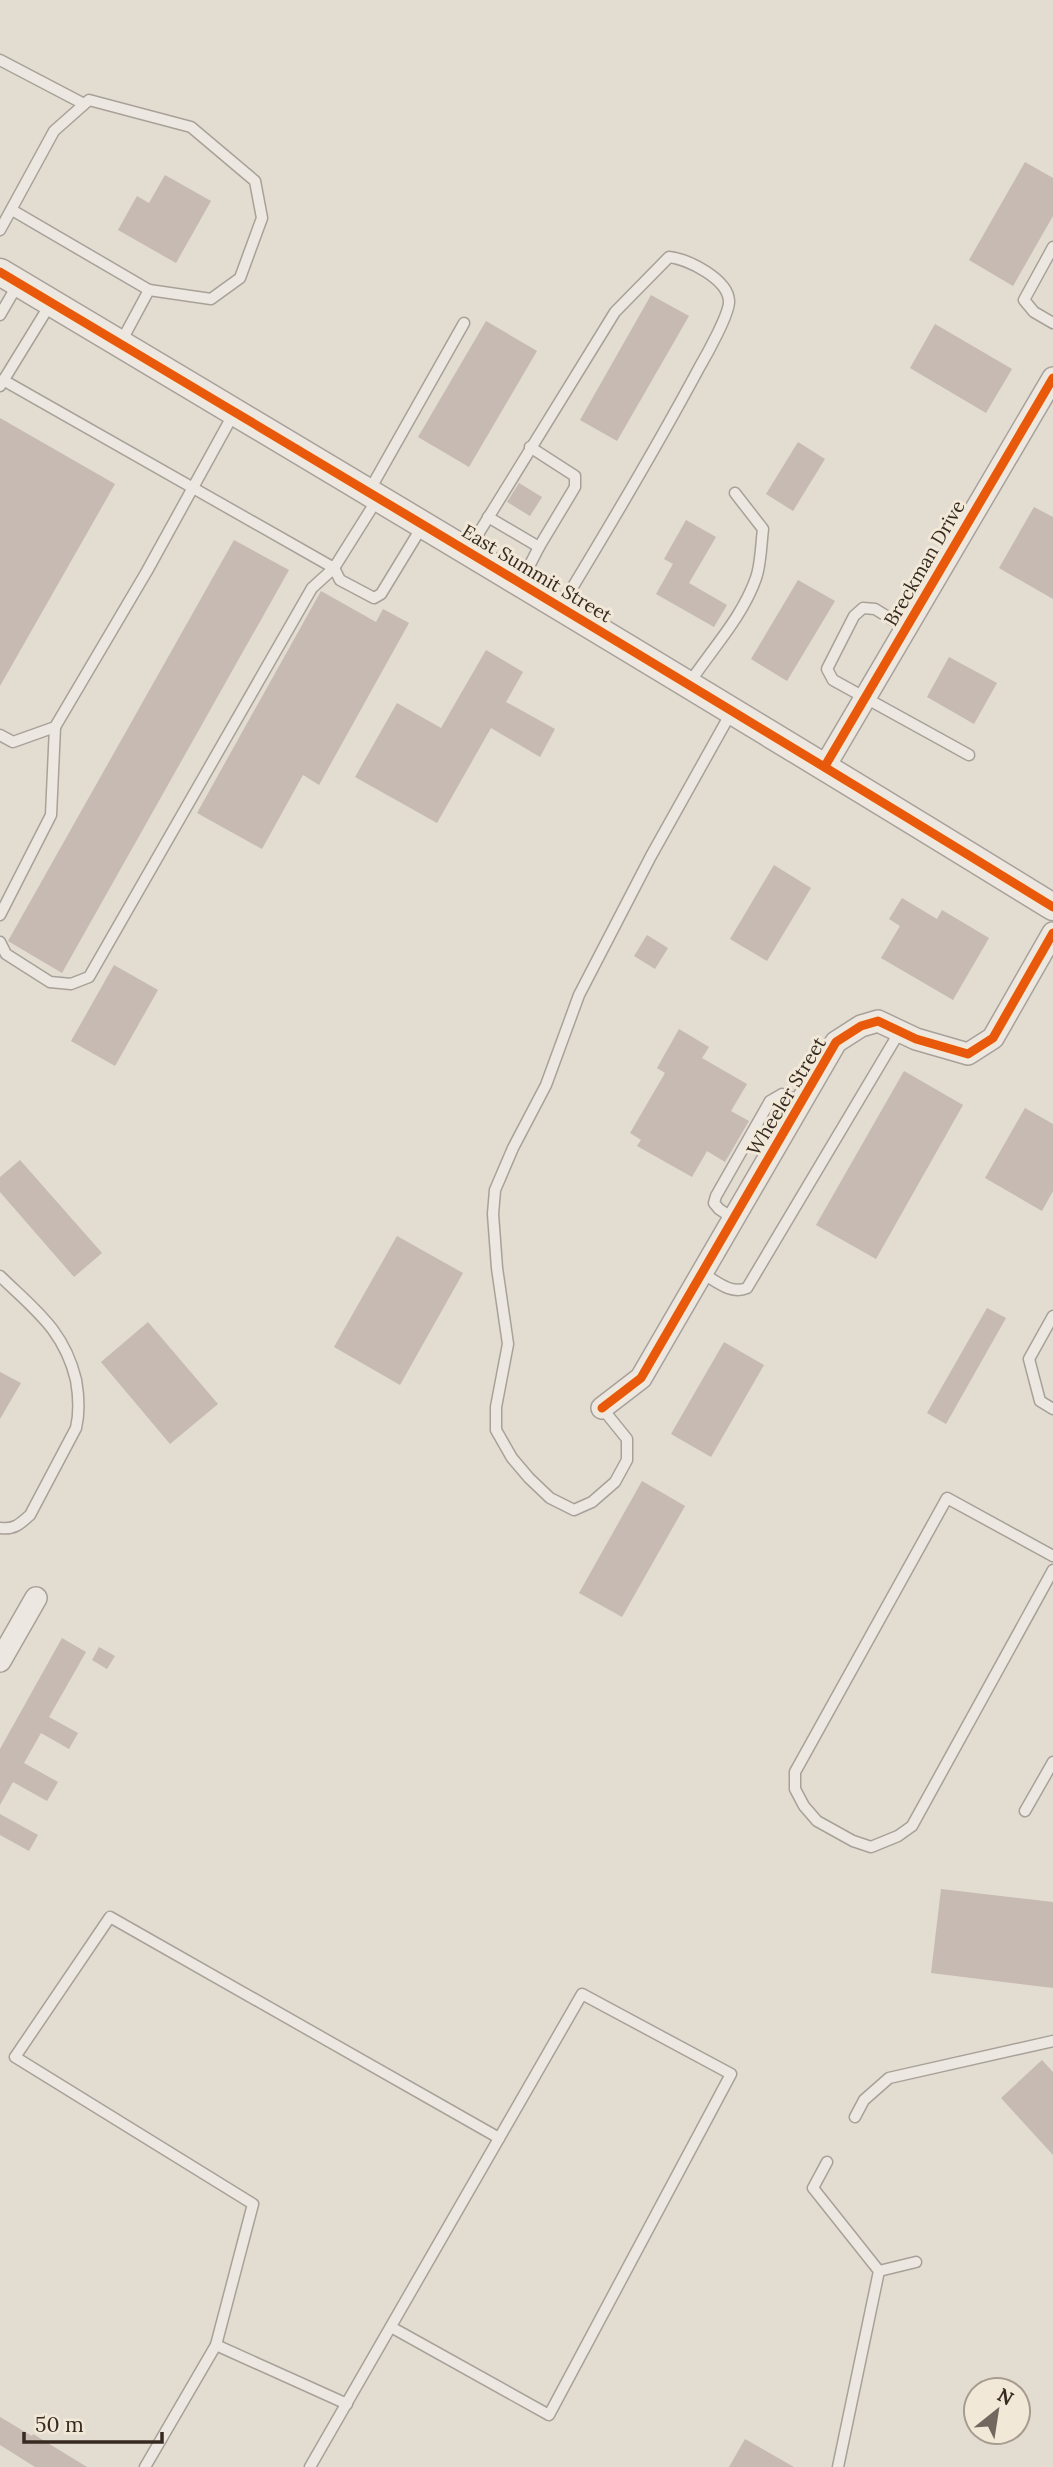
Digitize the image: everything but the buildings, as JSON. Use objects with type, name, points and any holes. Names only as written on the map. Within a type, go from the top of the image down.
[{"type":"street","name":"East Summit Street","points":[[9,278],[121,342],[234,413],[825,766],[1053,908]]},
{"type":"street","name":"Breckman Drive","points":[[825,766],[906,628],[1047,400],[1053,378]]},
{"type":"street","name":"Wheeler Street","points":[[602,1408],[641,1378],[836,1042],[861,1026],[878,1021],[916,1039],[968,1054],[993,1038],[1053,933]]},
{"type":"street","points":[[0,1661],[36,1598]]},
{"type":"lane","points":[[0,60],[84,104]]},
{"type":"lane","points":[[0,230],[54,131],[89,100],[191,127],[255,181],[262,218],[240,278],[211,299],[149,290],[12,210]]},
{"type":"lane","points":[[1053,247],[1024,300],[1034,312],[1053,323]]},
{"type":"lane","points":[[467,552],[615,312],[669,257],[681,258],[721,282],[728,291],[730,304],[711,346],[631,491],[560,608]]},
{"type":"lane","points":[[0,315],[9,278]]},
{"type":"lane","points":[[121,342],[149,290]]},
{"type":"lane","points":[[51,303],[2,383],[334,568],[340,580],[374,598],[381,594],[423,525]]},
{"type":"lane","points":[[0,942],[6,954],[50,982],[71,984],[89,977],[312,588],[334,568],[464,323]]},
{"type":"lane","points":[[0,915],[51,814],[55,727],[147,571],[234,413]]},
{"type":"lane","points":[[520,583],[575,487],[575,476],[530,447]]},
{"type":"lane","points":[[688,685],[726,631],[757,577],[763,529],[735,494]]},
{"type":"lane","points":[[488,517],[539,547]]},
{"type":"lane","points":[[906,628],[875,609],[863,608],[854,616],[827,669],[833,680],[969,755]]},
{"type":"lane","points":[[602,1408],[627,1438],[627,1460],[615,1482],[592,1502],[574,1510],[550,1498],[530,1478],[512,1458],[496,1430],[496,1407],[508,1344],[496,1268],[493,1214],[495,1190],[513,1148],[546,1086],[579,995],[651,856],[732,711]]},
{"type":"lane","points":[[0,735],[13,742],[55,727]]},
{"type":"lane","points":[[702,1273],[732,1290],[747,1287],[900,1031]]},
{"type":"lane","points":[[0,1276],[53,1328],[63,1343],[71,1358],[80,1412],[76,1428],[30,1515],[18,1526],[8,1530],[0,1528]]},
{"type":"lane","points":[[1053,1316],[1029,1359],[1040,1401],[1053,1409]]},
{"type":"lane","points":[[1053,1556],[947,1498],[795,1772],[795,1789],[804,1806],[817,1821],[853,1841],[871,1847],[898,1836],[912,1826],[1053,1570]]},
{"type":"lane","points":[[1041,1593],[1053,1600]]},
{"type":"lane","points":[[1024,1811],[1053,1762]]},
{"type":"lane","points":[[145,2467],[216,2345],[253,2204],[15,2057],[110,1917],[499,2138]]},
{"type":"lane","points":[[310,2467],[582,1993],[730,2074],[549,2415],[391,2327]]},
{"type":"lane","points":[[855,2117],[864,2100],[889,2078],[1053,2041]]},
{"type":"lane","points":[[827,2162],[813,2188],[879,2271]]},
{"type":"lane","points":[[879,2271],[916,2262]]},
{"type":"lane","points":[[838,2467],[879,2271]]},
{"type":"lane","points":[[216,2345],[347,2404]]},
{"type":"cycle path","points":[[0,272],[1053,907]]},
{"type":"cycle path","points":[[825,766],[1053,378]]},
{"type":"cycle path","points":[[602,1408],[641,1378],[836,1042],[861,1026],[878,1021],[916,1039],[968,1054],[993,1038],[1053,933]]}]
